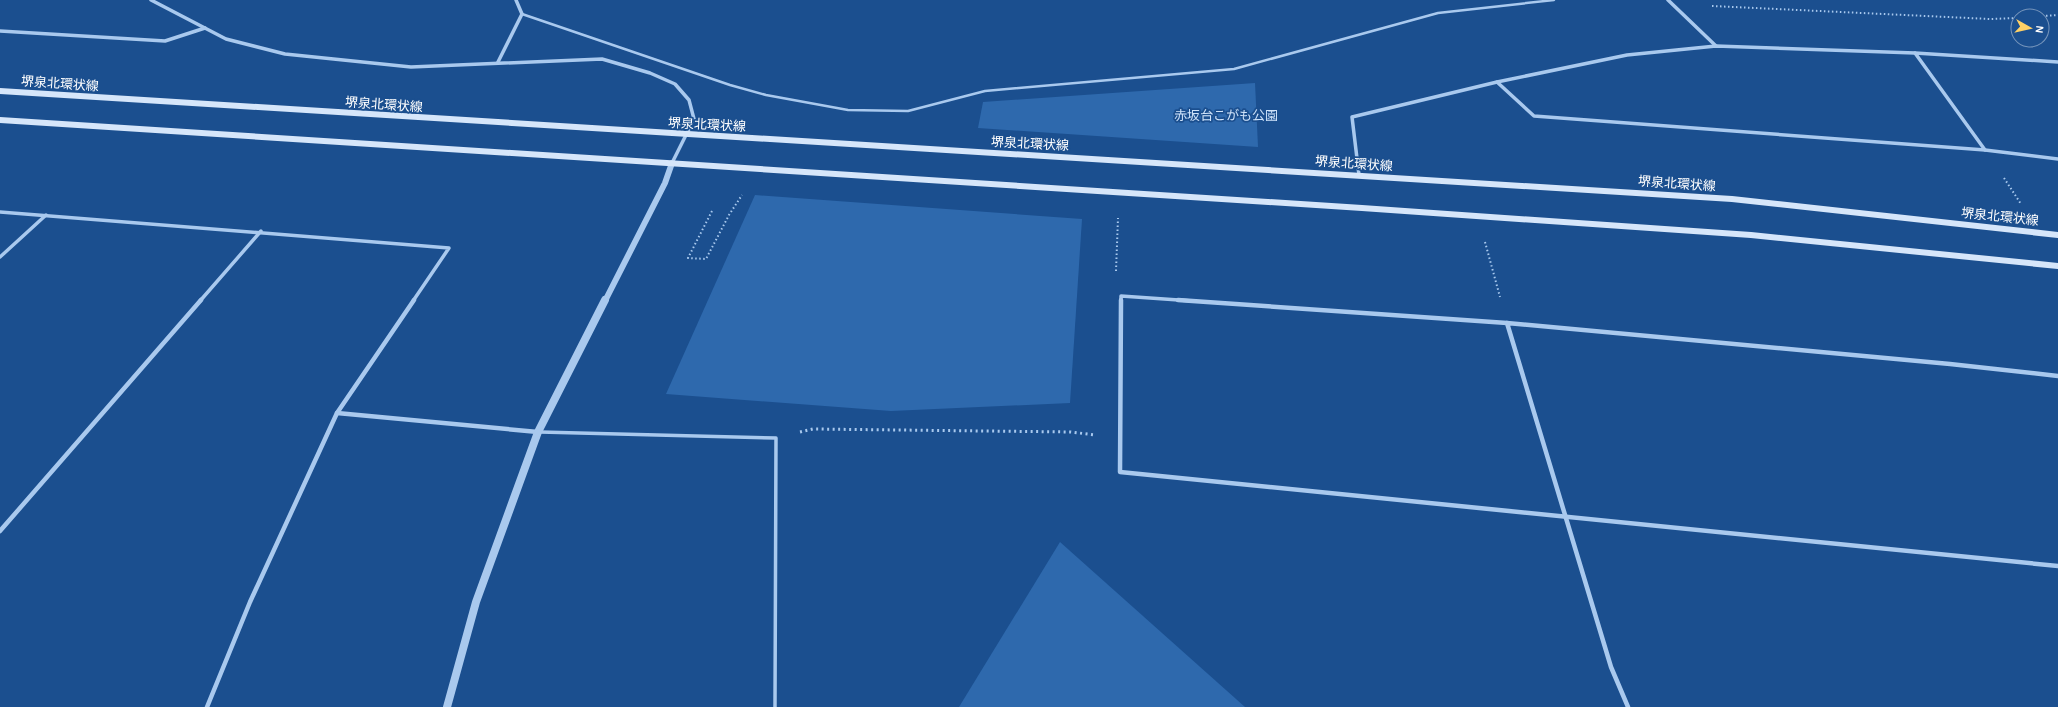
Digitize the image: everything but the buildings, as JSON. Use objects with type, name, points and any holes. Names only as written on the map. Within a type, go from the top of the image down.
[{"type":"main road","name":"堺泉北環状線","points":[[0,91],[1732,199],[2058,235]]},
{"type":"main road","points":[[0,120],[1752,235],[2058,266]]},
{"type":"street","points":[[151,0],[226,39],[285,54],[324,60],[411,67],[498,62],[602,59],[650,73],[675,84],[689,100],[694,119],[672,163],[665,183],[538,432],[476,602],[447,707]]},
{"type":"street","points":[[498,62],[522,14],[516,0]]},
{"type":"street","points":[[1668,0],[1716,46]]},
{"type":"street","points":[[0,31],[165,41],[205,28]]},
{"type":"street","points":[[1359,175],[1352,117],[1497,82],[1627,55],[1716,46],[1914,53],[2058,62]]},
{"type":"street","points":[[1914,53],[1985,150]]},
{"type":"street","points":[[1497,82],[1534,116],[1985,150],[2058,159]]},
{"type":"street","points":[[0,212],[260,231],[450,248],[337,413],[250,602],[207,707]]},
{"type":"street","points":[[0,257],[46,216]]},
{"type":"street","points":[[0,531],[260,231]]},
{"type":"street","points":[[2058,376],[1942,363],[1507,323],[1121,296],[1120,472],[2058,566]]},
{"type":"street","points":[[1507,323],[1564,516],[1611,667],[1628,707]]},
{"type":"street","points":[[337,413],[538,432]]},
{"type":"lane","points":[[522,14],[730,85],[766,94],[848,110],[908,111],[985,91],[1234,70],[1438,13],[1554,0]]},
{"type":"lane","points":[[538,432],[776,438],[775,707]]},
{"type":"path","points":[[1675,6],[1688,5],[1990,19],[2010,18]]},
{"type":"path","points":[[712,211],[688,258],[706,259],[728,215]]},
{"type":"path","points":[[1118,217],[1116,280],[1121,296]]},
{"type":"path","points":[[1484,240],[1507,323]]},
{"type":"path","points":[[776,438],[813,428],[1071,432],[1121,440]]},
{"type":"green space","name":"赤坂台こがも公園","points":[[1255,83],[1258,147],[978,128],[983,102]]},
{"type":"green space","points":[[755,195],[1082,219],[1070,403],[891,411],[666,394]]},
{"type":"green space","points":[[1060,542],[1245,707],[959,707]]}]
